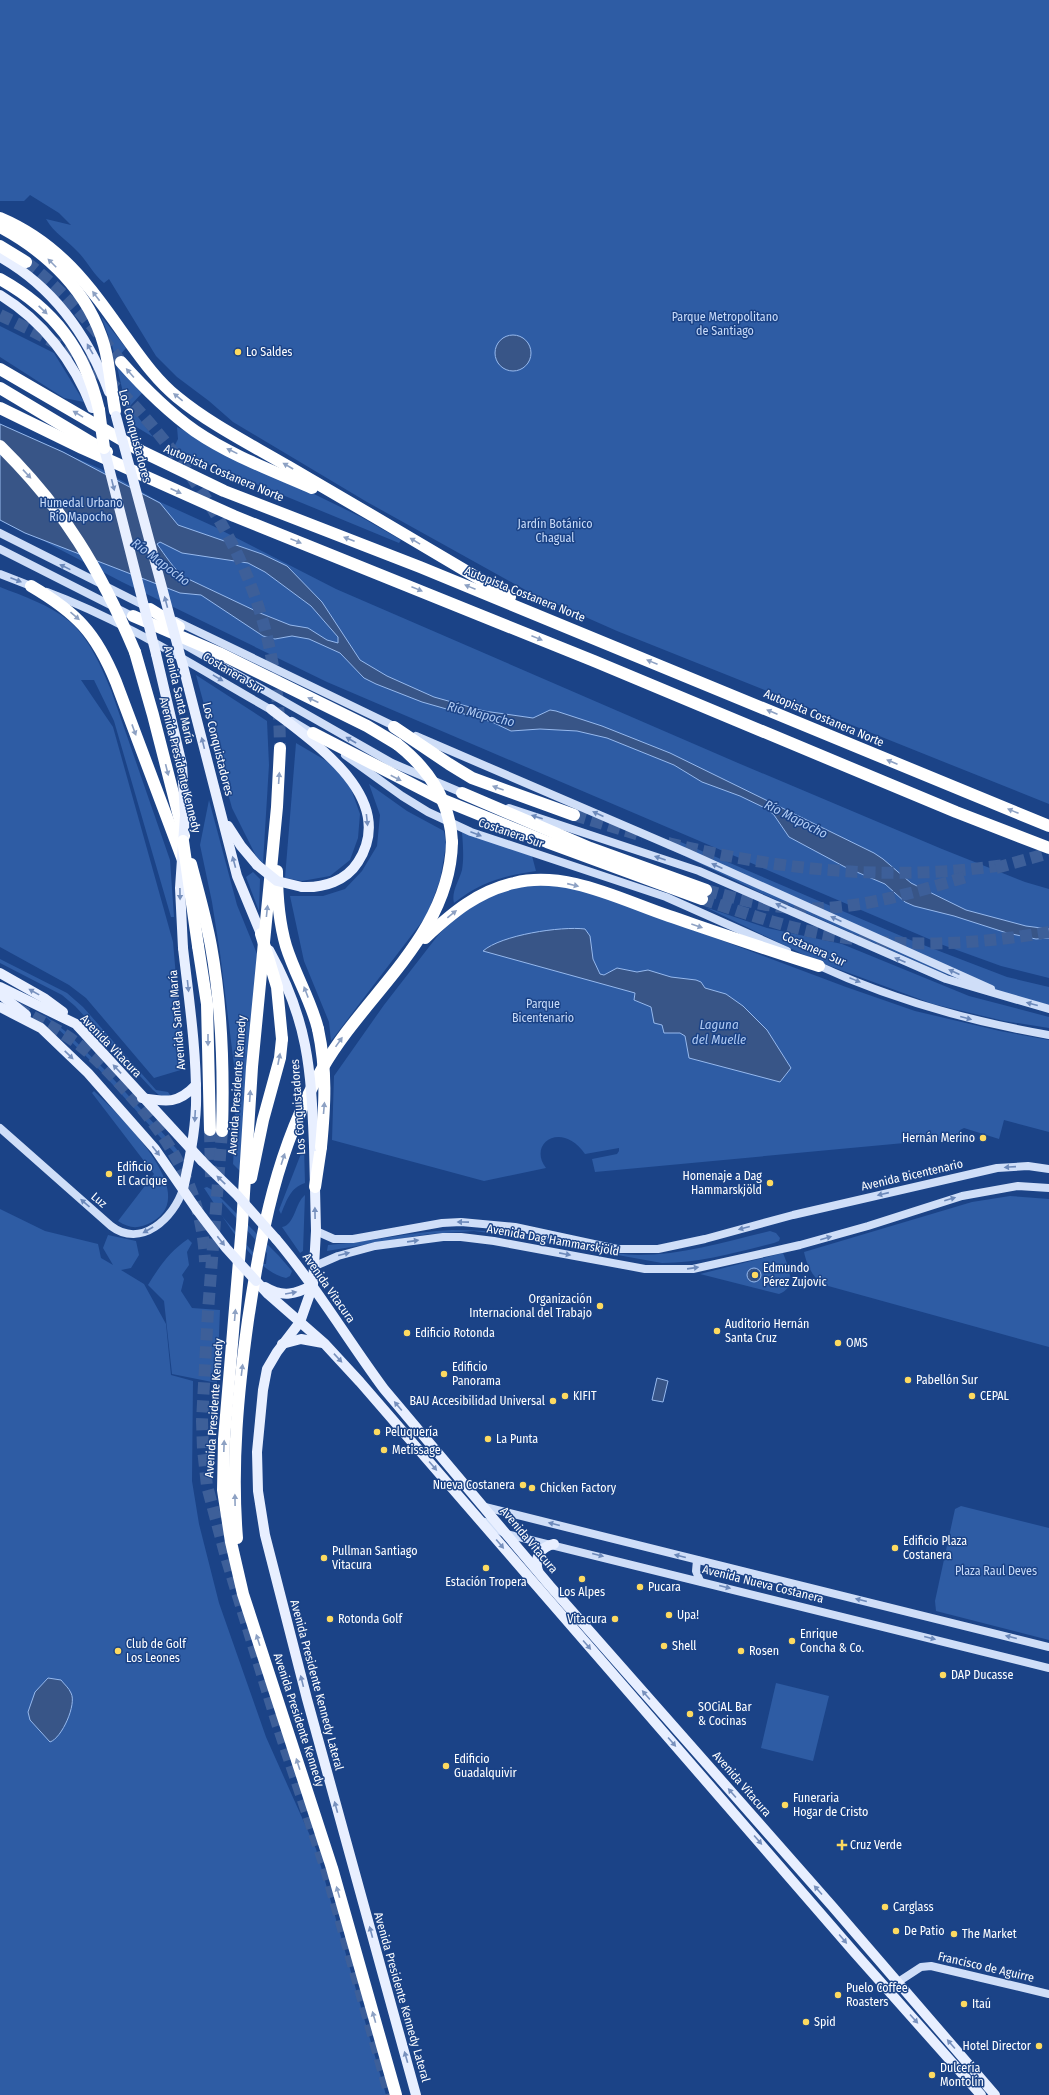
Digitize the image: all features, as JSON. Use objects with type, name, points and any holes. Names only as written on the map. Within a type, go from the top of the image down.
[{"type":"highway","points":[[0,218],[40,239],[67,261],[94,293],[144,362],[165,387],[178,398],[231,434],[545,618]]},
{"type":"highway","points":[[0,227],[42,254],[67,279],[82,299],[103,343],[115,413]]},
{"type":"highway","points":[[0,246],[26,262]]},
{"type":"highway","points":[[0,279],[31,299],[65,333],[83,360],[96,409],[104,448]]},
{"type":"highway","points":[[121,362],[156,400],[182,422],[212,441],[279,474],[357,508]]},
{"type":"highway","name":"Autopista Costanera Norte","points":[[0,369],[160,462],[204,482],[545,618],[1049,826]]},
{"type":"highway","points":[[0,388],[79,434],[140,475]]},
{"type":"highway","points":[[0,408],[140,475],[234,516],[594,661],[956,812],[1049,848]]},
{"type":"highway","name":"Avenida Presidente Kennedy","points":[[0,446],[46,495],[80,541],[107,588],[135,652],[153,715],[211,944],[220,1010],[224,1083],[216,1130],[207,1004],[183,841]]},
{"type":"highway","points":[[31,586],[62,606],[80,621],[104,654],[116,682],[204,916]]},
{"type":"highway","points":[[150,609],[218,653]]},
{"type":"highway","points":[[133,616],[218,653],[367,726],[397,744],[420,764],[437,787],[448,816],[452,842],[450,868],[443,896],[413,949]]},
{"type":"highway","points":[[394,726],[472,778],[574,815]]},
{"type":"highway","points":[[313,733],[441,799],[547,842],[704,894],[590,848],[462,793]]},
{"type":"highway","name":"Avenida Presidente Kennedy","points":[[280,748],[277,807],[252,1067],[242,1225],[223,1466],[226,1515],[243,1594],[332,1868],[396,2095]]},
{"type":"highway","points":[[277,807],[278,886],[283,934],[287,948],[310,1002],[318,1029],[324,1065],[326,1086],[317,1146],[315,1188]]},
{"type":"highway","points":[[243,1594],[235,1510],[237,1426],[253,1289],[271,1196],[294,1126],[322,1069],[341,1039],[413,949],[449,915],[480,895],[490,890],[515,882],[541,880],[589,888],[819,966]]},
{"type":"highway","points":[[242,1225],[263,1120],[280,1058],[282,1039],[277,987],[268,951],[261,934]]},
{"type":"main road","name":"Los Conquistadores","points":[[0,257],[21,269],[35,281],[72,321],[99,367],[115,413],[245,899],[292,996],[302,1029],[312,1084],[317,1146]]},
{"type":"main road","points":[[0,295],[27,315],[54,342],[79,378],[96,409]]},
{"type":"main road","name":"Avenida Santa María","points":[[104,448],[156,654],[182,765],[185,799],[180,888],[183,948],[194,1046],[196,1085],[194,1125],[184,1189]]},
{"type":"main road","name":"Costanera Sur","points":[[0,533],[150,609],[394,726],[681,850],[1016,1000]]},
{"type":"main road","name":"Costanera Sur","points":[[0,549],[133,616],[253,682],[366,749],[420,776],[462,793],[699,872],[946,979],[1049,1009]]},
{"type":"main road","name":"Costanera Sur","points":[[0,574],[100,613],[185,658],[271,710],[313,733],[402,796],[440,818],[494,840],[666,897],[717,918],[819,966],[937,1010],[994,1025],[1049,1035]]},
{"type":"main road","points":[[220,808],[234,836],[257,865],[277,881],[302,887],[327,885],[343,878],[353,869],[365,846],[368,830],[367,814],[353,783],[341,767],[271,710]]},
{"type":"main road","points":[[0,973],[44,998],[76,1024]]},
{"type":"main road","name":"Avenida Vitacura","points":[[0,987],[76,1024],[142,1098],[191,1150],[237,1195],[314,1285],[359,1355],[384,1389],[506,1534],[995,2095]]},
{"type":"main road","points":[[0,994],[41,1028],[113,1100],[155,1149],[184,1189],[197,1210],[226,1248],[268,1292],[292,1294],[314,1285],[316,1231],[315,1188]]},
{"type":"main road","points":[[0,1007],[41,1028]]},
{"type":"main road","points":[[142,1098],[169,1101],[179,1099],[196,1085]]},
{"type":"main road","name":"Luz","points":[[0,1128],[106,1222],[122,1233],[138,1235],[148,1231],[175,1208],[184,1189]]},
{"type":"main road","name":"Avenida Bicentenario","points":[[781,1218],[997,1168],[1028,1166],[1049,1169]]},
{"type":"main road","name":"Avenida Dag Hammarskjöld","points":[[315,1266],[338,1256],[375,1246],[443,1237],[494,1241],[644,1269],[693,1269],[788,1248],[868,1226],[962,1196],[1018,1186],[1049,1188]]},
{"type":"main road","name":"Avenida Dag Hammarskjöld","points":[[316,1231],[330,1238],[353,1239],[442,1222],[462,1222],[509,1226],[605,1246],[635,1250],[658,1249],[685,1244],[781,1218]]},
{"type":"main road","name":"Avenida Presidente Kennedy Lateral","points":[[314,1285],[300,1322],[282,1344],[271,1361],[263,1390],[257,1452],[257,1485],[260,1508],[307,1699],[416,2095]]},
{"type":"main road","name":"Avenida Vitacura","points":[[268,1292],[324,1343],[475,1514],[860,1959],[981,2095]]},
{"type":"main road","points":[[282,1344],[301,1339],[324,1343]]},
{"type":"main road","name":"Avenida Nueva Costanera","points":[[485,1508],[1049,1647]]},
{"type":"main road","name":"Avenida Nueva Costanera","points":[[475,1514],[493,1528],[506,1534],[554,1544],[1049,1668]]},
{"type":"main road","points":[[538,1571],[536,1565],[539,1553],[543,1549],[554,1544]]},
{"type":"main road","points":[[697,1560],[696,1571],[700,1581]]},
{"type":"main road","points":[[528,1577],[538,1577],[550,1586]]},
{"type":"main road","points":[[860,1959],[870,1958],[880,1962]]},
{"type":"main road","name":"Francisco de Aguirre","points":[[898,1982],[921,1967],[931,1966],[1049,1994]]},
{"type":"green space","name":"Parque Metropolitano de Santiago","points":[[0,0],[1049,0],[1049,804],[617,631],[529,592],[367,502],[233,422],[209,401],[177,377],[156,356],[109,279],[104,283],[82,256],[49,224],[46,219],[71,225],[59,213],[30,195],[24,201],[0,201]]},
{"type":"green space","points":[[101,316],[126,348],[119,356],[143,392],[130,406],[153,437],[130,423],[112,345]]},
{"type":"green space","points":[[0,326],[54,353],[84,402],[64,398],[0,357]]},
{"type":"green space","name":"Humedal Urbano Río Mapocho","points":[[0,425],[101,469],[158,501],[213,526],[336,589],[738,763],[942,849],[1025,882],[1049,889],[1049,978],[1001,966],[943,945],[327,682],[122,582],[0,518]]},
{"type":"green space","points":[[177,427],[361,517],[401,540],[399,543],[181,453],[174,447],[178,439]]},
{"type":"green space","points":[[0,587],[27,597],[62,615],[69,621],[83,636],[99,662],[111,690],[170,860],[174,917],[171,917],[114,721],[94,680],[81,680],[113,727],[173,942],[184,1069],[154,1078],[86,998],[69,985],[0,947]]},
{"type":"green space","points":[[196,675],[267,721],[269,765],[263,863],[258,860],[232,808]]},
{"type":"green space","points":[[296,743],[330,763],[350,786],[360,814],[358,838],[350,860],[330,876],[302,881],[285,878]]},
{"type":"green space","points":[[369,784],[407,811],[444,831],[446,845],[440,880],[427,915],[331,1041],[329,1022],[304,961],[290,896],[323,896],[345,889],[362,871],[377,846],[380,815]]},
{"type":"green space","points":[[209,800],[237,905],[257,954],[240,1171],[233,1164],[235,1130],[235,1073],[220,953],[212,902],[200,845]]},
{"type":"green space","points":[[462,832],[532,856],[536,871],[492,881],[473,890],[454,903],[454,891],[463,865]]},
{"type":"green space","points":[[669,837],[913,941],[1007,977],[1049,987],[1049,1005],[981,987],[938,971],[761,893],[674,851]]},
{"type":"green space","points":[[253,872],[260,879],[259,911],[246,877]]},
{"type":"green space","name":"Parque Bicentenario","points":[[522,885],[570,886],[617,901],[846,987],[915,1011],[1000,1031],[1049,1040],[1049,1132],[1004,1120],[999,1139],[964,1128],[960,1130],[958,1138],[595,1172],[592,1159],[617,1154],[619,1148],[585,1154],[576,1144],[567,1138],[558,1137],[550,1139],[544,1144],[541,1150],[541,1159],[546,1168],[484,1181],[332,1140],[334,1076],[384,1005],[439,934],[459,915],[495,892]]},
{"type":"green space","points":[[705,907],[767,928],[842,944],[969,996],[1049,1017],[1049,1028],[1004,1021],[933,1004],[819,962]]},
{"type":"green space","points":[[0,959],[67,993],[83,1007],[156,1090],[168,1092],[172,1098],[159,1095],[153,1090],[75,1006],[62,995],[0,963]]},
{"type":"green space","points":[[42,1013],[65,1031],[106,1071],[169,1140],[179,1152],[179,1158],[95,1065]]},
{"type":"green space","points":[[94,1091],[136,1135],[151,1154],[163,1174],[168,1193],[165,1209],[152,1222],[139,1227],[131,1227],[118,1221],[154,1174],[92,1093]]},
{"type":"green space","points":[[304,1146],[305,1183],[292,1191],[281,1214],[279,1210]]},
{"type":"green space","points":[[207,1187],[214,1191],[279,1256],[292,1271],[290,1276],[286,1278],[274,1273],[262,1265],[251,1254],[230,1227],[204,1188]]},
{"type":"green space","points":[[305,1195],[303,1251],[300,1253],[282,1227],[290,1222],[299,1203]]},
{"type":"green space","points":[[1010,1196],[1049,1199],[1049,1347],[821,1284],[812,1273],[804,1252],[972,1202]]},
{"type":"green space","name":"Club de Golf Los Leones","points":[[0,1209],[45,1231],[98,1244],[101,1258],[113,1265],[103,1248],[108,1235],[136,1241],[139,1255],[131,1268],[121,1270],[144,1284],[166,1324],[171,1375],[193,1381],[192,1481],[199,1524],[219,1603],[266,1737],[316,1849],[386,2095],[0,2095]]},
{"type":"green space","points":[[452,1230],[479,1231],[520,1234],[628,1255],[672,1253],[770,1231],[776,1233],[780,1238],[779,1241],[774,1243],[718,1256],[676,1263],[662,1263],[517,1237],[474,1231],[429,1234],[327,1251],[328,1245]]},
{"type":"green space","points":[[188,1239],[192,1243],[187,1252],[189,1265],[182,1275],[184,1279],[181,1291],[192,1308],[220,1310],[217,1383],[172,1374],[164,1301],[148,1285],[165,1260]]},
{"type":"green space","points":[[783,1253],[789,1270],[790,1281],[785,1291],[779,1294],[700,1274]]},
{"type":"green space","name":"Plaza Raul Deves","points":[[961,1506],[1049,1528],[1049,1640],[936,1611],[935,1601],[955,1509]]},
{"type":"green space","points":[[776,1683],[829,1696],[813,1761],[761,1748]]},
{"type":"water","points":[[516,335],[526,340],[530,346],[530,360],[526,366],[520,370],[510,371],[500,366],[496,360],[495,350],[500,340],[506,336]]},
{"type":"water","name":"Río Mapocho","points":[[0,424],[63,452],[160,503],[178,525],[262,554],[287,566],[322,602],[360,660],[387,676],[434,697],[484,711],[533,718],[550,710],[602,726],[670,753],[874,853],[911,883],[966,910],[1026,926],[1049,929],[1049,938],[1036,939],[1007,933],[954,916],[914,906],[905,902],[885,884],[845,867],[789,837],[774,815],[767,809],[740,796],[702,782],[674,765],[607,738],[577,731],[540,729],[511,731],[492,722],[422,702],[364,678],[340,653],[309,639],[292,636],[275,639],[263,636],[201,595],[180,593],[25,533],[0,520]],"holes":[[[160,542],[182,553],[248,563],[265,572],[311,606],[338,637],[338,643],[327,640],[308,628],[290,625],[260,613],[184,577],[173,566],[157,544]]]},
{"type":"water","name":"Laguna del Muelle","points":[[574,928],[585,929],[590,936],[593,959],[600,974],[604,975],[617,968],[637,972],[648,970],[671,977],[696,980],[701,982],[705,988],[726,994],[743,1006],[767,1030],[791,1068],[780,1082],[689,1058],[685,1036],[680,1033],[664,1033],[662,1025],[654,1023],[651,1007],[634,1000],[635,993],[483,951],[503,940],[517,936],[547,930]]},
{"type":"water","points":[[751,1268],[757,1268],[761,1272],[761,1278],[757,1282],[751,1282],[747,1278],[747,1272]]},
{"type":"water","points":[[657,1378],[668,1381],[663,1402],[652,1400]]},
{"type":"water","points":[[48,1678],[61,1680],[70,1691],[72,1698],[72,1705],[64,1728],[55,1739],[50,1742],[30,1720],[28,1712],[35,1692]]},
{"type":"pier","points":[[222,1202],[267,1253],[266,1264],[263,1264],[221,1215]]},
{"type":"tunnel","points":[[26,262],[65,296],[121,362]]},
{"type":"tunnel","points":[[0,315],[62,347],[97,371],[130,401],[177,457],[201,491],[222,525],[240,559],[254,594],[265,630],[273,667],[278,706],[280,748]]},
{"type":"tunnel","points":[[574,815],[643,836]]},
{"type":"tunnel","points":[[668,843],[752,860],[793,866],[877,873],[919,873],[1004,865]]},
{"type":"tunnel","points":[[996,868],[1049,853]]},
{"type":"tunnel","points":[[706,890],[759,904],[792,908],[837,907],[904,895],[969,876]]},
{"type":"tunnel","points":[[702,899],[753,916],[822,934],[892,943],[971,942],[1049,932]]},
{"type":"tunnel","points":[[17,1008],[58,1031],[88,1052],[106,1069],[145,1112],[172,1151],[192,1192],[203,1238],[205,1262]]},
{"type":"tunnel","points":[[210,1130],[211,1177]]},
{"type":"tunnel","points":[[222,1131],[208,1311],[202,1421],[207,1486],[226,1557],[277,1723],[326,1869],[390,2095]]},
{"type":"place","name":"Lo Saldes","points":[[238,352]]},
{"type":"place","name":"Hernán Merino","points":[[983,1138]]},
{"type":"place","name":"Edificio El Cacique","points":[[109,1174]]},
{"type":"place","name":"Homenaje a Dag Hammarskjöld","points":[[770,1183]]},
{"type":"place","name":"Edmundo Pérez Zujovic","points":[[755,1275]]},
{"type":"place","name":"Organización Internacional del Trabajo","points":[[600,1306]]},
{"type":"place","name":"Auditorio Hernán Santa Cruz","points":[[717,1331]]},
{"type":"place","name":"Edificio Rotonda","points":[[407,1333]]},
{"type":"place","name":"OMS","points":[[838,1343]]},
{"type":"place","name":"Edificio Panorama","points":[[444,1374]]},
{"type":"place","name":"Pabellón Sur","points":[[908,1380]]},
{"type":"place","name":"KIFIT","points":[[565,1396]]},
{"type":"place","name":"CEPAL","points":[[972,1396]]},
{"type":"place","name":"BAU Accesibilidad Universal","points":[[553,1401]]},
{"type":"place","name":"Peluquería","points":[[377,1432]]},
{"type":"place","name":"La Punta","points":[[488,1439]]},
{"type":"place","name":"Metissage","points":[[384,1450]]},
{"type":"place","name":"Nueva Costanera","points":[[523,1485]]},
{"type":"place","name":"Chicken Factory","points":[[532,1488]]},
{"type":"place","name":"Edificio Plaza Costanera","points":[[895,1548]]},
{"type":"place","name":"Pullman Santiago Vitacura","points":[[324,1558]]},
{"type":"place","name":"Estación Tropera","points":[[486,1568]]},
{"type":"place","name":"Los Alpes","points":[[582,1579]]},
{"type":"place","name":"Pucara","points":[[640,1587]]},
{"type":"place","name":"Upa!","points":[[669,1615]]},
{"type":"place","name":"Rotonda Golf","points":[[330,1619]]},
{"type":"place","name":"Vitacura","points":[[615,1619]]},
{"type":"place","name":"Enrique Concha & Co.","points":[[792,1641]]},
{"type":"place","name":"Shell","points":[[664,1646]]},
{"type":"place","name":"Club de Golf Los Leones","points":[[118,1651]]},
{"type":"place","name":"Rosen","points":[[741,1651]]},
{"type":"place","name":"DAP Ducasse","points":[[943,1675]]},
{"type":"place","name":"SOCiAL Bar & Cocinas","points":[[690,1714]]},
{"type":"place","name":"Edificio Guadalquivir","points":[[446,1766]]},
{"type":"place","name":"Funeraria Hogar de Cristo","points":[[785,1805]]},
{"type":"place","name":"Cruz Verde","points":[[842,1845]]},
{"type":"place","name":"Carglass","points":[[885,1907]]},
{"type":"place","name":"De Patio","points":[[896,1931]]},
{"type":"place","name":"The Market","points":[[954,1934]]},
{"type":"place","name":"Puelo Coffee Roasters","points":[[838,1995]]},
{"type":"place","name":"Itaú","points":[[964,2004]]},
{"type":"place","name":"Spid","points":[[806,2022]]},
{"type":"place","name":"Hotel Director","points":[[1039,2046]]},
{"type":"place","name":"Dulcería Montolín","points":[[932,2075]]},
{"type":"park label","name":"Jardín Botánico Chagual","points":[[555,531]]}]
